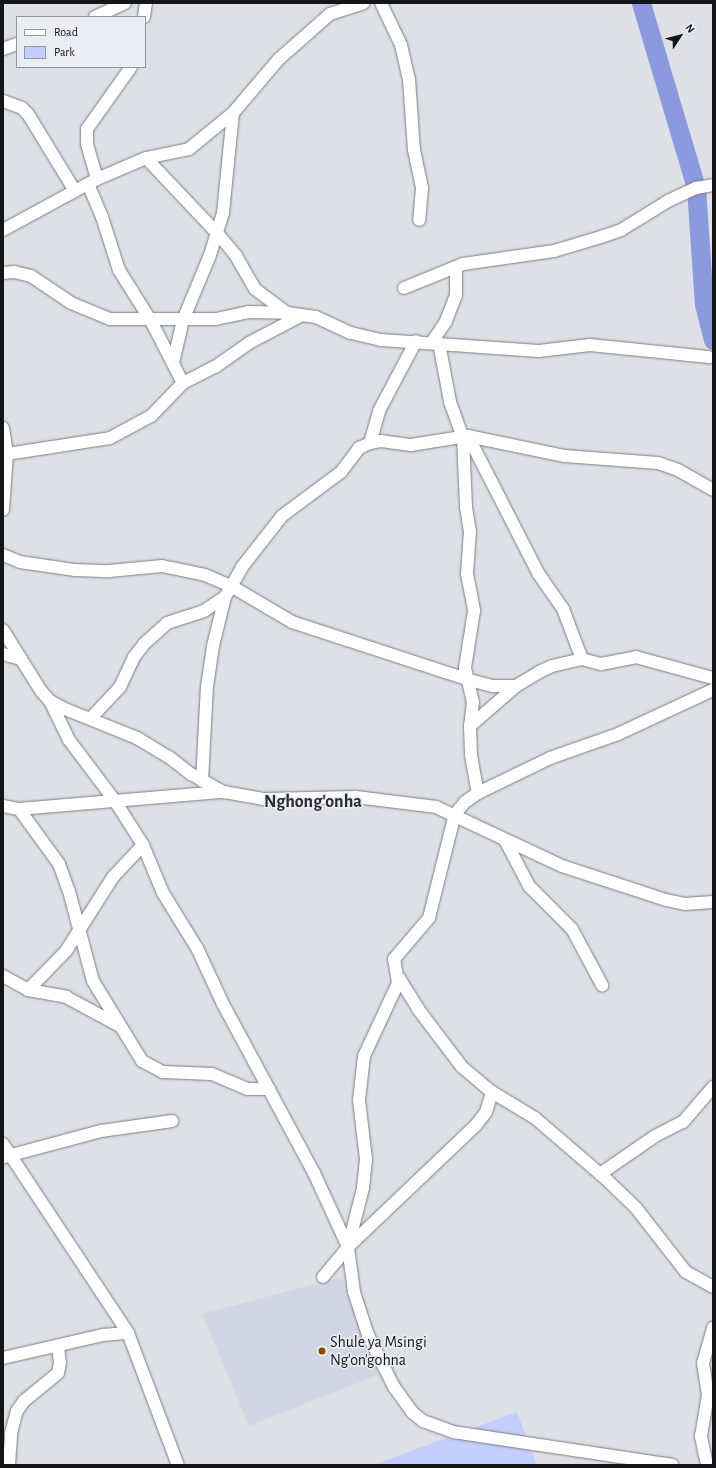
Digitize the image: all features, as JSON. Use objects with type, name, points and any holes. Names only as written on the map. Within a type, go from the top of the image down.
[{"type":"street","points":[[97,16],[125,3]]},
{"type":"street","points":[[144,16],[146,3]]},
{"type":"street","points":[[3,230],[74,191],[146,158],[188,149],[233,113],[279,59],[320,22],[342,8],[363,3]]},
{"type":"street","points":[[381,3],[401,45],[409,79],[414,150],[422,188],[419,220]]},
{"type":"street","points":[[3,49],[16,44]]},
{"type":"street","points":[[130,68],[87,129],[87,143],[93,182],[102,217],[119,270],[151,321],[183,382]]},
{"type":"street","points":[[3,101],[22,108],[28,114],[74,191]]},
{"type":"street","points":[[173,363],[183,320],[217,233],[223,213],[233,113]]},
{"type":"street","points":[[146,158],[217,233],[236,256],[255,289],[288,313]]},
{"type":"street","points":[[404,288],[456,267],[478,261],[554,251],[621,230],[670,200],[696,188],[713,185]]},
{"type":"street","points":[[456,267],[456,295],[446,321],[435,342],[450,402],[466,437],[538,573],[563,609],[582,659]]},
{"type":"street","points":[[3,273],[14,272],[31,276],[71,303],[100,316],[151,321],[224,318],[248,312],[288,313],[316,317],[351,332],[375,339],[435,342],[539,351],[590,345],[709,357]]},
{"type":"street","points":[[6,454],[110,438],[151,416],[183,382],[215,367],[250,343],[302,315]]},
{"type":"street","points":[[370,443],[379,411],[416,341]]},
{"type":"street","points":[[3,428],[6,454],[3,510]]},
{"type":"street","points":[[466,437],[466,507],[470,531],[468,574],[474,611],[466,679],[473,702],[470,726],[471,755],[478,793]]},
{"type":"street","points":[[202,781],[207,687],[213,646],[225,597],[242,567],[282,516],[341,472],[359,448],[370,443],[380,441],[411,445],[466,437],[564,456],[658,463],[678,470],[713,490]]},
{"type":"street","points":[[3,555],[20,562],[74,570],[109,571],[166,567],[210,577],[231,586],[292,622],[466,679],[492,686],[516,686]]},
{"type":"street","points":[[91,718],[120,687],[138,651],[163,627],[172,621],[204,611],[225,597]]},
{"type":"street","points":[[3,630],[50,701],[70,740],[115,801],[143,846],[163,893],[197,948],[268,1089],[314,1173],[348,1247],[354,1292],[368,1334],[394,1387],[413,1413],[423,1421],[453,1432],[673,1465]]},
{"type":"street","points":[[3,654],[21,659]]},
{"type":"street","points":[[470,726],[516,686],[552,666],[582,659],[601,664],[636,657],[713,678]]},
{"type":"street","points":[[713,690],[618,734],[550,758],[478,793],[465,802],[455,814],[428,918],[394,958],[399,978],[456,1060],[492,1092],[535,1118],[600,1174],[636,1208],[686,1272],[713,1287]]},
{"type":"street","points":[[50,701],[66,710],[91,718],[148,744],[202,781],[224,792]]},
{"type":"street","points":[[3,806],[19,809],[224,792],[264,799],[356,796],[436,807],[455,814],[505,840],[562,866],[666,900],[685,904],[713,902]]},
{"type":"street","points":[[19,809],[59,864],[80,930],[85,959],[93,982],[142,1062],[157,1070],[212,1074],[248,1089],[268,1089]]},
{"type":"street","points":[[505,840],[529,886],[572,929],[602,985]]},
{"type":"street","points":[[28,990],[66,951],[113,877],[143,846]]},
{"type":"street","points":[[3,976],[28,990],[66,997],[118,1025]]},
{"type":"street","points":[[348,1247],[366,1167],[359,1100],[364,1056],[399,978]]},
{"type":"street","points":[[600,1174],[655,1136],[683,1122],[713,1087]]},
{"type":"street","points":[[323,1277],[348,1247],[476,1125],[486,1112],[492,1092]]},
{"type":"street","points":[[6,1155],[101,1131],[172,1121]]},
{"type":"street","points":[[3,1144],[6,1155],[128,1332],[178,1465]]},
{"type":"street","points":[[707,1465],[701,1436],[708,1395],[703,1363],[713,1327]]},
{"type":"street","points":[[3,1358],[103,1335],[128,1332]]},
{"type":"street","points":[[9,1465],[11,1433],[17,1411],[24,1401],[58,1373],[60,1363],[58,1346]]},
{"type":"shaded area","points":[[341,1277],[378,1375],[249,1426],[202,1314]]},
{"type":"green space","points":[[517,1412],[537,1465],[373,1465]]},
{"type":"waterway","points":[[641,3],[696,188],[704,304],[713,340]]},
{"type":"place","name":"Shule ya Msingi Ng'on'gohna","points":[[322,1351]]},
{"type":"district","name":"Nghong'onha","points":[[313,802]]}]
